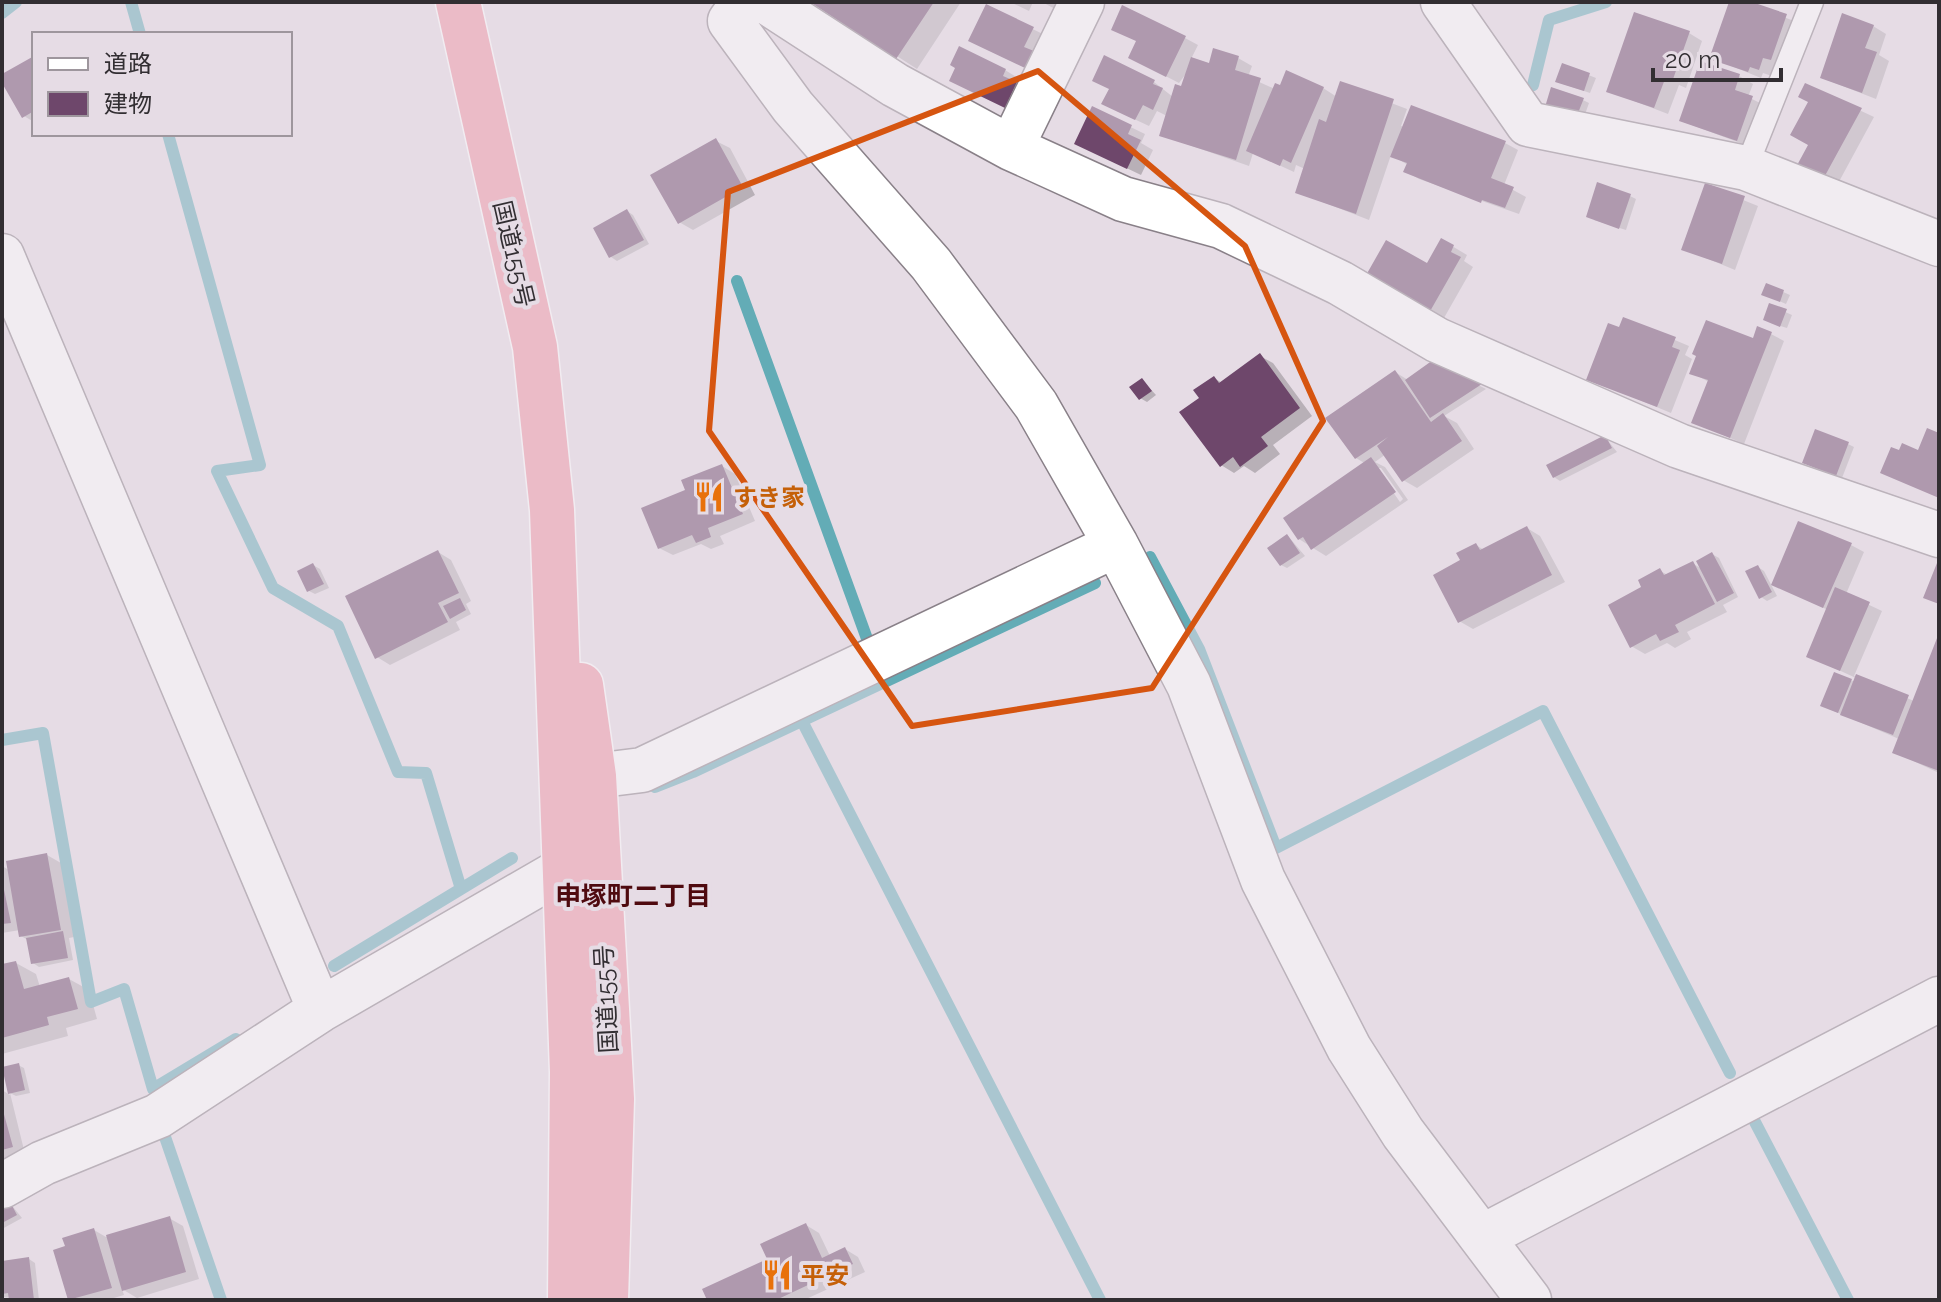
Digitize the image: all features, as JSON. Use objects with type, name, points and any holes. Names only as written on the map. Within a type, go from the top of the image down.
[{"type":"highway","name":"国道155号","points":[[458,2],[535,347],[552,510],[594,776],[612,1099],[606,1300]]},
{"type":"highway","name":"国道155号","points":[[552,510],[572,1072],[570,1300]]},
{"type":"street","points":[[744,2],[730,21],[793,107],[931,264],[1036,405],[1116,545],[1189,685],[1263,880],[1349,1048],[1403,1133],[1529,1300]]},
{"type":"street","points":[[767,2],[895,85],[1011,148],[1123,199],[1221,226],[1340,283],[1437,340],[1679,446],[1939,535]]},
{"type":"street","points":[[1011,148],[1082,2]]},
{"type":"street","points":[[1443,2],[1528,124],[1746,168],[1939,244]]},
{"type":"street","points":[[2,256],[320,1010]]},
{"type":"street","points":[[594,776],[642,770],[1116,545]]},
{"type":"street","points":[[2,1186],[43,1163],[158,1116],[320,1010],[564,869]]},
{"type":"street","points":[[1482,1237],[1939,999]]},
{"type":"lane","points":[[1746,168],[1812,2]]},
{"type":"highlighted area","points":[[1038,71],[1245,246],[1323,421],[1152,688],[912,726],[709,431],[728,192]]},
{"type":"building","points":[[810,2],[934,2],[896,59]]},
{"type":"building","points":[[1729,2],[1752,2],[1787,14],[1771,60],[1763,58],[1759,70],[1750,67],[1748,72],[1709,59]]},
{"type":"building","points":[[986,4],[1034,27],[1024,47],[1034,51],[1025,68],[968,41]]},
{"type":"building","points":[[1122,5],[1186,36],[1166,77],[1128,58],[1136,41],[1111,30]]},
{"type":"building","points":[[1634,12],[1690,31],[1672,82],[1665,79],[1654,108],[1606,92]]},
{"type":"building","points":[[1842,13],[1874,25],[1865,48],[1877,52],[1862,93],[1820,78]]},
{"type":"building","points":[[959,46],[1006,69],[1003,76],[1017,82],[1005,108],[949,81],[955,68],[950,65]]},
{"type":"building","points":[[1213,48],[1239,56],[1235,70],[1261,78],[1236,160],[1159,136],[1175,84],[1181,86],[1191,57],[1209,63]]},
{"type":"building","points":[[1104,55],[1155,80],[1153,84],[1163,88],[1153,110],[1143,105],[1135,120],[1101,104],[1109,89],[1092,81]]},
{"type":"building","points":[[32,57],[32,112],[22,118],[2,83],[2,74]]},
{"type":"building","points":[[1700,61],[1740,74],[1735,90],[1753,96],[1737,141],[1679,121]]},
{"type":"building","points":[[1562,63],[1590,73],[1584,91],[1555,82]]},
{"type":"building","points":[[1286,70],[1324,87],[1291,163],[1283,159],[1280,166],[1246,151],[1275,83],[1280,85]]},
{"type":"building","points":[[1340,81],[1394,99],[1356,214],[1295,193],[1319,119],[1326,122]]},
{"type":"building","points":[[1805,83],[1862,108],[1821,183],[1795,169],[1808,145],[1790,135],[1808,102],[1798,97]]},
{"type":"building","points":[[1551,87],[1584,98],[1576,118],[1545,107]]},
{"type":"building","points":[[1411,105],[1506,141],[1491,178],[1514,187],[1505,208],[1482,200],[1481,203],[1403,172],[1407,163],[1390,157]]},
{"type":"building","points":[[1092,106],[1132,125],[1128,134],[1141,140],[1127,169],[1074,144]]},
{"type":"building","points":[[716,138],[743,187],[678,224],[650,175]]},
{"type":"building","points":[[1597,182],[1631,194],[1619,229],[1586,217]]},
{"type":"building","points":[[1705,183],[1745,196],[1722,264],[1681,250]]},
{"type":"building","points":[[627,209],[644,240],[609,258],[593,228]]},
{"type":"building","points":[[1441,238],[1454,245],[1451,252],[1461,257],[1429,313],[1365,277],[1386,240],[1427,263]]},
{"type":"building","points":[[1766,283],[1784,290],[1780,302],[1761,295]]},
{"type":"building","points":[[1769,303],[1787,309],[1780,327],[1763,320]]},
{"type":"building","points":[[1623,317],[1676,337],[1672,347],[1680,350],[1657,407],[1586,380],[1608,323],[1619,327]]},
{"type":"building","points":[[1706,320],[1753,338],[1757,326],[1772,332],[1730,438],[1691,423],[1708,380],[1689,374],[1696,356],[1692,354]]},
{"type":"building","points":[[1260,353],[1300,408],[1261,437],[1268,446],[1240,467],[1233,457],[1220,467],[1179,412],[1199,398],[1193,390],[1214,376],[1219,383]]},
{"type":"building","points":[[1433,360],[1482,384],[1430,418],[1405,380]]},
{"type":"building","points":[[1395,370],[1431,422],[1443,413],[1462,441],[1402,482],[1377,446],[1388,437],[1355,459],[1325,418]]},
{"type":"building","points":[[1142,378],[1152,391],[1139,400],[1129,387]]},
{"type":"building","points":[[1927,428],[1939,433],[1939,498],[1880,473],[1891,447],[1899,450],[1902,443],[1918,450]]},
{"type":"building","points":[[1815,429],[1849,442],[1836,476],[1802,463]]},
{"type":"building","points":[[1605,435],[1612,448],[1553,478],[1546,465]]},
{"type":"building","points":[[1371,457],[1396,492],[1311,550],[1303,537],[1298,540],[1283,518]]},
{"type":"building","points":[[722,464],[743,514],[708,528],[711,537],[696,543],[692,535],[658,549],[641,508],[685,490],[681,480]]},
{"type":"building","points":[[1798,521],[1852,543],[1823,608],[1771,585]]},
{"type":"building","points":[[1527,526],[1552,575],[1458,623],[1433,575],[1460,560],[1456,553],[1476,543],[1480,550]]},
{"type":"building","points":[[1287,534],[1300,553],[1280,566],[1267,548]]},
{"type":"building","points":[[438,550],[459,593],[438,603],[448,622],[375,659],[345,596]]},
{"type":"building","points":[[1712,552],[1734,593],[1717,602],[1696,561]]},
{"type":"building","points":[[1693,561],[1715,604],[1675,625],[1679,632],[1660,641],[1656,634],[1630,648],[1608,605],[1641,587],[1638,580],[1660,568],[1664,575]]},
{"type":"building","points":[[313,563],[324,584],[307,592],[297,571]]},
{"type":"building","points":[[1939,564],[1939,604],[1923,598]]},
{"type":"building","points":[[1758,565],[1772,592],[1759,599],[1745,571]]},
{"type":"building","points":[[1835,587],[1870,602],[1840,671],[1806,657]]},
{"type":"building","points":[[460,598],[466,610],[450,619],[443,606]]},
{"type":"building","points":[[1939,633],[1939,771],[1892,753]]},
{"type":"building","points":[[1834,672],[1852,679],[1838,713],[1820,706]]},
{"type":"building","points":[[1856,674],[1909,695],[1893,735],[1840,715]]},
{"type":"building","points":[[47,853],[61,930],[19,937],[6,861]]},
{"type":"building","points":[[2,880],[11,923],[2,924]]},
{"type":"building","points":[[63,931],[68,958],[31,964],[26,938]]},
{"type":"building","points":[[16,961],[24,989],[69,977],[78,1009],[47,1017],[49,1025],[2,1038],[2,964]]},
{"type":"building","points":[[19,1063],[25,1090],[8,1094],[2,1067]]},
{"type":"building","points":[[2,1107],[13,1147],[2,1150]]},
{"type":"building","points":[[9,1200],[17,1215],[2,1223],[2,1203]]},
{"type":"building","points":[[170,1216],[186,1272],[122,1291],[106,1235]]},
{"type":"building","points":[[806,1223],[822,1258],[845,1247],[853,1264],[776,1300],[707,1300],[702,1289],[767,1259],[760,1244]]},
{"type":"building","points":[[94,1228],[112,1288],[68,1300],[53,1250],[65,1246],[62,1238]]},
{"type":"building","points":[[29,1257],[34,1300],[9,1300],[8,1293],[2,1294],[2,1261]]},
{"type":"waterway","points":[[2,13],[16,2]]},
{"type":"waterway","points":[[131,2],[139,32]]},
{"type":"waterway","points":[[1533,85],[1549,20],[1606,2]]},
{"type":"waterway","points":[[169,136],[260,465],[217,471],[273,588],[338,626],[398,772],[426,773],[461,889]]},
{"type":"waterway","points":[[737,281],[870,647]]},
{"type":"waterway","points":[[1150,557],[1199,649],[1276,848],[1543,711],[1730,1073]]},
{"type":"waterway","points":[[655,787],[1095,583]]},
{"type":"waterway","points":[[802,721],[1100,1300]]},
{"type":"waterway","points":[[2,740],[43,733],[91,1002],[124,989],[153,1089],[236,1039]]},
{"type":"waterway","points":[[334,966],[512,858]]},
{"type":"waterway","points":[[1755,1122],[1848,1300]]},
{"type":"waterway","points":[[164,1134],[221,1300]]},
{"type":"place","name":"すき家","points":[[709,497]]},
{"type":"place","name":"平安","points":[[777,1275]]},
{"type":"district","name":"申塚町二丁目","points":[[633,896]]}]
